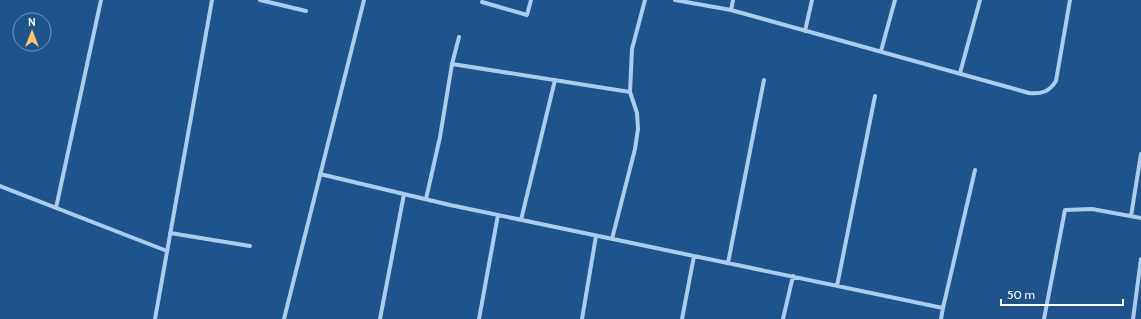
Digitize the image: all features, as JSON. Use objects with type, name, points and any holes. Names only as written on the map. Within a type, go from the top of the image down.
[{"type":"street","points":[[56,208],[101,0]]},
{"type":"street","points":[[155,319],[212,0]]},
{"type":"street","points":[[260,0],[306,11]]},
{"type":"street","points":[[284,319],[364,0]]},
{"type":"street","points":[[482,2],[527,15],[531,0]]},
{"type":"street","points":[[612,239],[635,149],[638,129],[637,113],[630,92],[632,49],[645,0]]},
{"type":"street","points":[[675,0],[731,10],[1029,93],[1046,92],[1052,88],[1056,82],[1070,0]]},
{"type":"street","points":[[731,10],[733,0]]},
{"type":"street","points":[[805,31],[812,0]]},
{"type":"street","points":[[881,51],[895,0]]},
{"type":"street","points":[[960,73],[980,0]]},
{"type":"street","points":[[426,199],[440,137],[452,64],[459,37]]},
{"type":"street","points":[[452,64],[630,92]]},
{"type":"street","points":[[521,220],[555,80]]},
{"type":"street","points":[[728,263],[764,80]]},
{"type":"street","points":[[838,286],[875,96]]},
{"type":"street","points":[[1131,216],[1141,154]]},
{"type":"street","points":[[941,319],[975,170]]},
{"type":"street","points":[[320,174],[521,220],[943,308]]},
{"type":"street","points":[[0,186],[167,251]]},
{"type":"street","points":[[380,319],[404,194]]},
{"type":"street","points":[[1044,319],[1065,210],[1092,209],[1141,218]]},
{"type":"street","points":[[479,319],[498,215]]},
{"type":"street","points":[[170,233],[250,246]]},
{"type":"street","points":[[582,319],[596,236]]},
{"type":"street","points":[[682,319],[694,256]]},
{"type":"street","points":[[1133,319],[1141,259]]},
{"type":"street","points":[[783,319],[793,276]]}]
